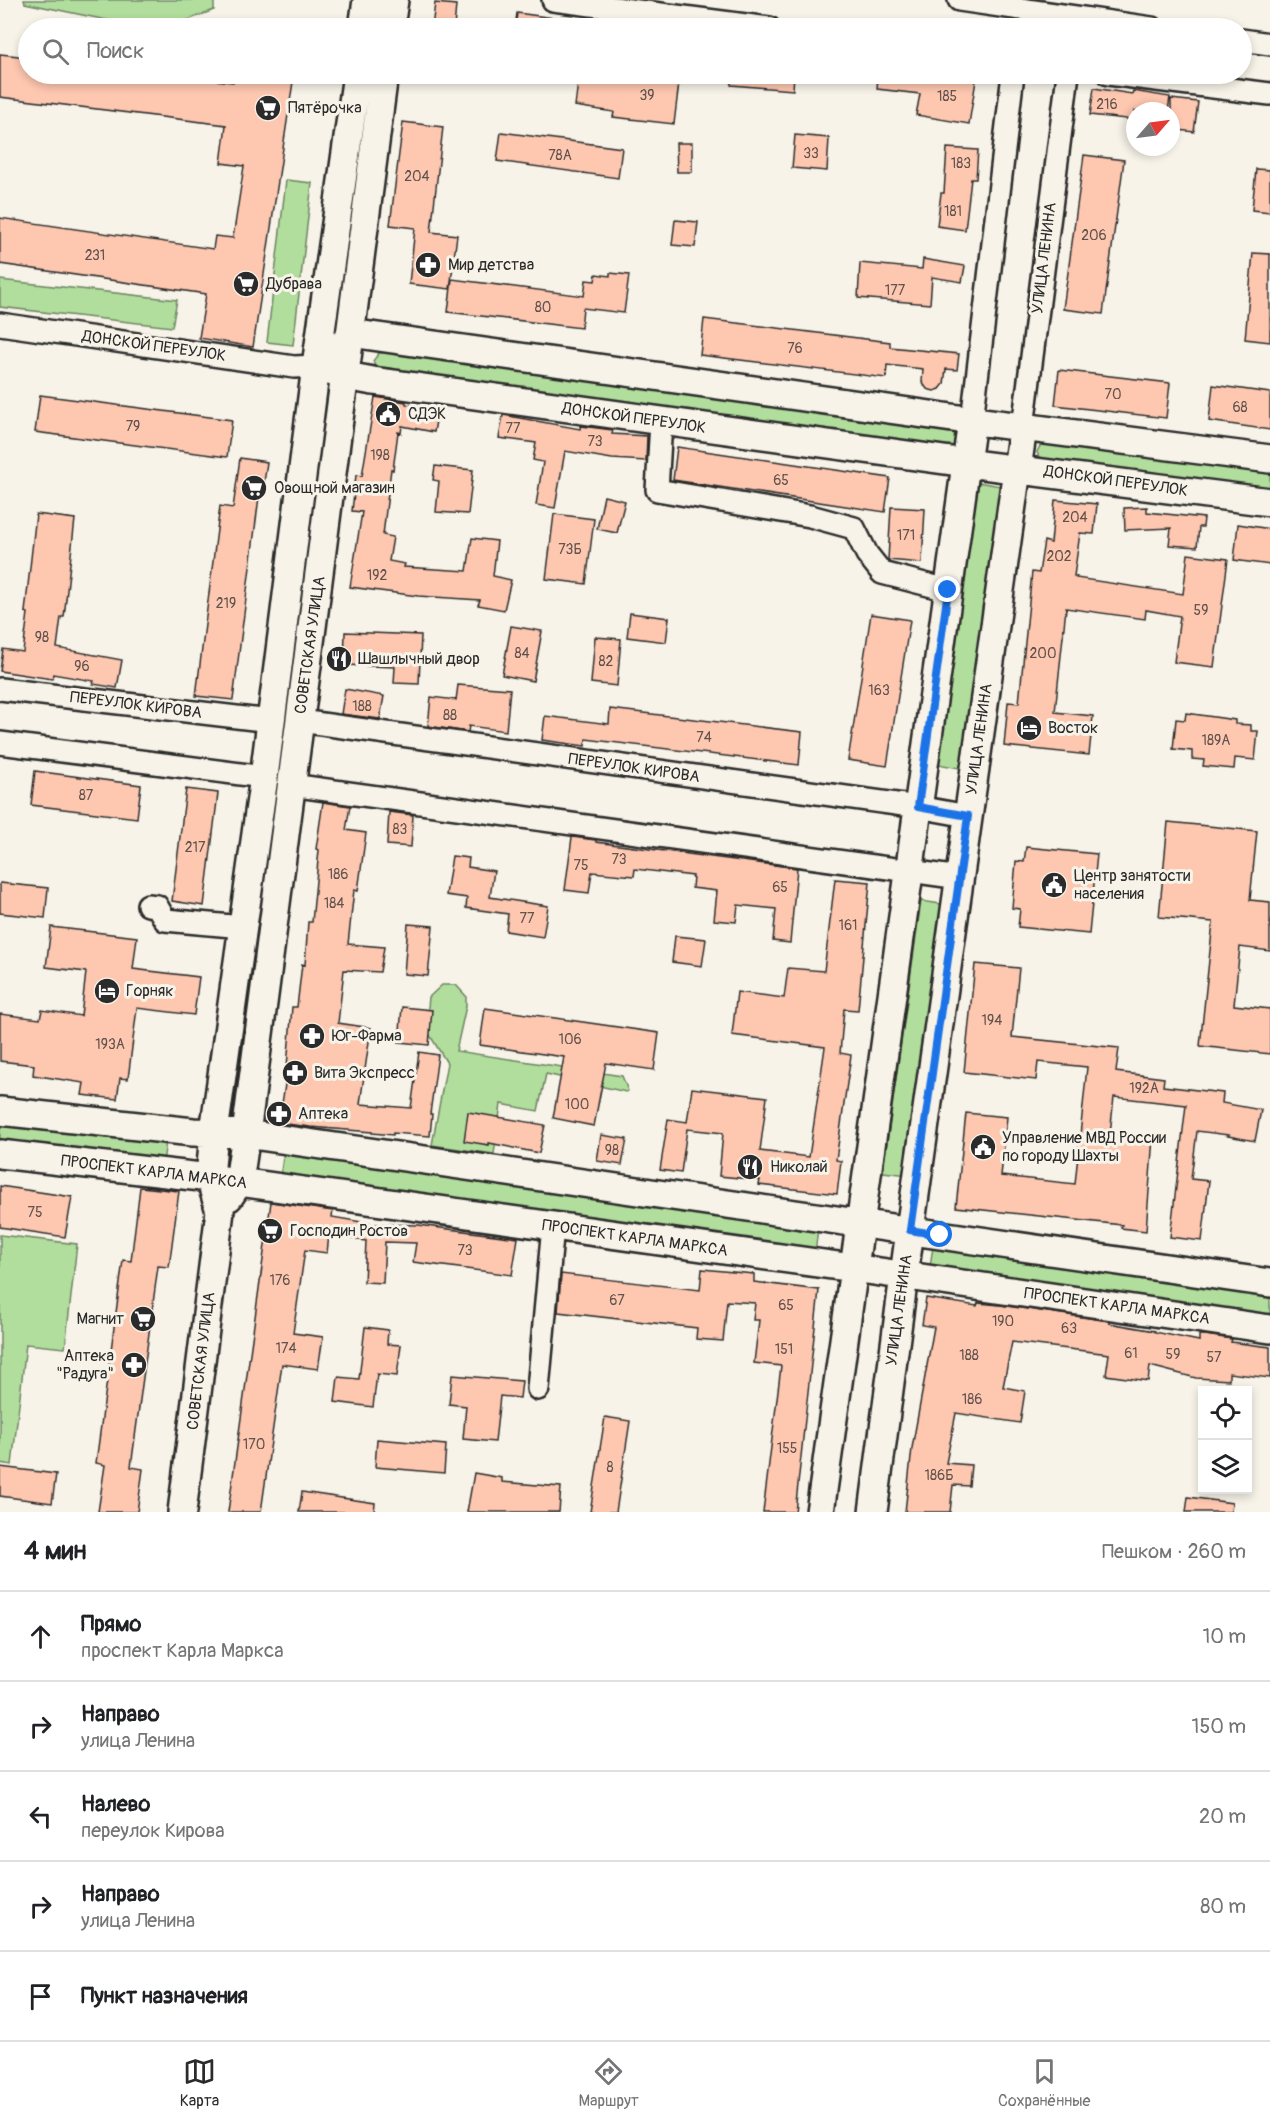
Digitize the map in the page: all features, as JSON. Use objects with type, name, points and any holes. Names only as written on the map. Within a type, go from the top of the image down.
[{"type":"main road","points":[[365,18],[368,0]]},
{"type":"main road","points":[[391,18],[394,0]]},
{"type":"main road","name":"СОВЕТСКАЯ УЛИЦА","points":[[182,1512],[220,1211],[210,1178],[214,1132],[264,777],[316,366],[356,84]]},
{"type":"main road","name":"СОВЕТСКАЯ УЛИЦА","points":[[220,1211],[239,1182],[246,1134],[383,84]]},
{"type":"main road","points":[[350,333],[972,421],[1270,459]]},
{"type":"main road","name":"ДОНСКОЙ ПЕРЕУЛОК","points":[[316,366],[346,376],[661,422],[1270,502]]},
{"type":"main road","points":[[820,1512],[972,421]]},
{"type":"main road","name":"УЛИЦА ЛЕНИНА","points":[[873,1512],[910,1230],[1023,427]]},
{"type":"main road","points":[[0,1112],[246,1134],[1270,1283]]},
{"type":"main road","name":"ПРОСПЕКТ КАРЛА МАРКСА","points":[[0,1154],[210,1178],[904,1275],[1270,1329]]},
{"type":"street","points":[[553,0],[692,18]]},
{"type":"street","points":[[959,0],[1022,13],[1075,16]]},
{"type":"street","points":[[1252,41],[1270,44]]},
{"type":"street","points":[[972,421],[1012,84]]},
{"type":"street","name":"УЛИЦА ЛЕНИНА","points":[[1023,427],[1067,84]]},
{"type":"street","points":[[1189,84],[1270,94]]},
{"type":"street","name":"ДОНСКОЙ ПЕРЕУЛОК","points":[[0,324],[294,367],[316,366]]},
{"type":"street","points":[[316,366],[350,333]]},
{"type":"street","points":[[661,422],[657,490],[810,516],[854,528],[867,554],[882,573],[948,590]]},
{"type":"street","name":"ПЕРЕУЛОК КИРОВА","points":[[0,689],[271,721]]},
{"type":"street","name":"ПЕРЕУЛОК КИРОВА","points":[[300,721],[918,807],[968,816]]},
{"type":"street","points":[[0,744],[264,777]]},
{"type":"street","points":[[291,784],[960,878]]},
{"type":"street","points":[[148,904],[158,906],[165,920],[243,927]]},
{"type":"street","points":[[538,1389],[553,1226]]},
{"type":"green space","points":[[24,0],[214,0],[214,10],[193,18],[97,18],[25,3]]},
{"type":"green space","points":[[286,180],[312,183],[293,345],[267,342]]},
{"type":"green space","points":[[0,280],[177,300],[172,327],[0,307]]},
{"type":"green space","points":[[389,352],[946,425],[955,430],[959,438],[954,448],[376,368],[373,361],[379,353]]},
{"type":"green space","points":[[1042,442],[1270,468],[1270,496],[1040,460],[1037,452]]},
{"type":"green space","points":[[977,482],[1007,487],[965,769],[938,764]]},
{"type":"green space","points":[[921,901],[947,905],[909,1175],[883,1172]]},
{"type":"green space","points":[[442,985],[456,985],[466,996],[456,1051],[622,1076],[628,1091],[546,1074],[538,1111],[501,1104],[494,1154],[432,1145],[447,1063],[426,1029],[429,997]]},
{"type":"green space","points":[[0,1123],[166,1141],[163,1163],[0,1144]]},
{"type":"green space","points":[[284,1151],[818,1228],[815,1254],[280,1177]]},
{"type":"green space","points":[[0,1235],[77,1244],[65,1348],[26,1344],[12,1465],[0,1463]]},
{"type":"green space","points":[[934,1241],[1270,1290],[1270,1324],[929,1272]]},
{"type":"building","points":[[435,3],[456,5],[455,18],[433,18]]},
{"type":"building","points":[[517,13],[554,18],[516,18]]},
{"type":"building","points":[[0,54],[18,56],[18,84],[293,84],[253,347],[199,338],[206,294],[0,264],[0,218],[213,249],[215,236],[233,238],[244,166],[221,163],[226,125],[0,97]]},
{"type":"building","points":[[578,84],[679,84],[674,124],[613,117],[614,112],[575,106]]},
{"type":"building","points":[[731,84],[793,84],[793,90]]},
{"type":"building","points":[[877,84],[975,84],[969,124],[916,115],[920,94],[877,89]]},
{"type":"building","points":[[1094,88],[1170,97],[1169,102],[1126,102],[1126,119],[1090,115]]},
{"type":"building","points":[[1171,99],[1198,102],[1194,132],[1180,130],[1180,102],[1171,102]]},
{"type":"building","points":[[403,122],[443,127],[431,232],[457,235],[450,289],[409,284],[415,228],[390,225]]},
{"type":"building","points":[[501,132],[622,148],[618,178],[497,161]]},
{"type":"building","points":[[795,135],[829,138],[827,171],[792,168]]},
{"type":"building","points":[[676,143],[692,143],[692,172],[677,172]]},
{"type":"building","points":[[947,148],[978,150],[976,179],[971,179],[965,230],[937,226],[941,193],[944,193]]},
{"type":"building","points":[[1084,155],[1124,160],[1103,314],[1063,309]]},
{"type":"building","points":[[1256,169],[1270,170],[1270,212],[1252,210]]},
{"type":"building","points":[[675,220],[698,222],[695,247],[672,245]]},
{"type":"building","points":[[1253,253],[1270,254],[1270,342],[1245,339]]},
{"type":"building","points":[[923,259],[965,266],[962,282],[932,277],[930,304],[858,298],[860,263],[922,269]]},
{"type":"building","points":[[610,273],[629,275],[624,313],[583,308],[581,328],[448,312],[452,279],[584,296],[586,280],[595,281],[596,274],[610,276]]},
{"type":"building","points":[[704,319],[890,342],[890,347],[959,354],[957,370],[946,369],[944,384],[940,389],[934,391],[927,389],[922,382],[923,369],[887,365],[886,378],[700,355]]},
{"type":"building","points":[[1059,370],[1170,383],[1166,418],[1055,405]]},
{"type":"building","points":[[1213,385],[1270,393],[1270,430],[1209,421]]},
{"type":"building","points":[[40,395],[232,420],[227,457],[35,432]]},
{"type":"building","points":[[375,397],[438,410],[434,432],[402,426],[401,433],[398,432],[383,535],[393,537],[389,561],[405,564],[404,567],[467,571],[472,538],[497,541],[493,576],[511,580],[504,610],[478,605],[480,600],[418,596],[350,587],[362,512],[352,511],[356,475],[362,476]]},
{"type":"building","points":[[503,415],[580,429],[581,426],[613,430],[612,434],[647,436],[646,461],[612,459],[565,451],[555,508],[536,505],[543,462],[533,460],[536,443],[499,438]]},
{"type":"building","points":[[677,447],[890,478],[885,512],[673,480]]},
{"type":"building","points":[[240,458],[267,462],[263,490],[260,489],[233,700],[196,696],[220,506],[233,508]]},
{"type":"building","points":[[435,466],[473,470],[468,514],[436,512],[439,481],[433,480]]},
{"type":"building","points":[[604,496],[625,501],[617,533],[597,529]]},
{"type":"building","points":[[1055,500],[1097,504],[1094,534],[1080,533],[1074,576],[1077,576],[1076,578],[1183,594],[1188,554],[1228,559],[1214,667],[1174,662],[1180,616],[1146,610],[1145,619],[1066,608],[1055,712],[1093,716],[1089,755],[1004,746],[1008,702],[1019,703],[1032,572],[1039,573],[1044,541],[1051,543]]},
{"type":"building","points":[[891,507],[925,509],[922,563],[888,560]]},
{"type":"building","points":[[1147,507],[1147,512],[1204,518],[1203,527],[1199,527],[1197,547],[1169,545],[1171,528],[1125,530],[1124,508]]},
{"type":"building","points":[[36,514],[75,519],[64,617],[61,617],[57,648],[122,660],[117,688],[93,684],[94,681],[53,674],[52,679],[0,671],[3,649],[23,652]]},
{"type":"building","points":[[554,514],[594,519],[586,584],[546,579]]},
{"type":"building","points":[[1238,524],[1270,529],[1270,565],[1234,560]]},
{"type":"building","points":[[630,613],[669,618],[666,642],[627,637]]},
{"type":"building","points":[[871,614],[910,620],[887,766],[848,760]]},
{"type":"building","points":[[511,626],[542,631],[533,681],[502,675]]},
{"type":"building","points":[[345,632],[421,635],[419,684],[394,683],[395,667],[344,665]]},
{"type":"building","points":[[595,637],[621,639],[617,686],[591,683]]},
{"type":"building","points":[[458,685],[510,689],[506,731],[469,726],[468,732],[428,726],[431,697],[456,700]]},
{"type":"building","points":[[345,689],[384,696],[380,719],[341,714]]},
{"type":"building","points":[[610,709],[802,732],[799,765],[586,739],[585,746],[542,740],[545,716],[609,724]]},
{"type":"building","points":[[1186,713],[1235,720],[1235,724],[1251,725],[1251,731],[1258,731],[1255,760],[1235,758],[1234,769],[1203,766],[1204,760],[1192,759],[1192,751],[1173,749],[1176,719],[1185,720]]},
{"type":"building","points":[[35,771],[141,785],[137,818],[31,805]]},
{"type":"building","points":[[186,789],[218,793],[204,906],[172,901]]},
{"type":"building","points":[[323,802],[350,806],[346,830],[366,833],[358,891],[354,890],[348,944],[384,947],[380,972],[344,970],[338,1023],[371,1028],[360,1104],[411,1108],[419,1052],[438,1055],[430,1114],[432,1114],[430,1136],[393,1133],[393,1135],[279,1123],[286,1078],[292,1007],[297,1007],[302,964],[305,965],[308,922],[312,922],[319,850],[316,849]]},
{"type":"building","points":[[389,812],[413,815],[411,847],[387,845]]},
{"type":"building","points":[[1168,822],[1257,831],[1250,900],[1270,902],[1270,951],[1240,947],[1234,1005],[1270,1009],[1270,1054],[1200,1046],[1213,922],[1159,917]]},
{"type":"building","points":[[572,837],[797,868],[790,943],[773,941],[776,909],[738,905],[736,922],[714,920],[717,891],[692,888],[693,876],[635,869],[634,876],[592,872],[589,893],[565,890]]},
{"type":"building","name":"Центр занятости населения","points":[[1026,847],[1097,854],[1089,934],[1018,927],[1020,909],[1012,908],[1016,861],[1024,862]]},
{"type":"building","points":[[452,856],[469,858],[468,867],[494,871],[490,897],[548,906],[543,937],[506,931],[508,914],[466,908],[467,898],[446,895]]},
{"type":"building","points":[[835,879],[870,882],[858,1010],[844,1009],[840,1053],[851,1055],[836,1160],[841,1161],[837,1194],[759,1185],[760,1180],[719,1176],[723,1133],[687,1129],[681,1173],[660,1170],[668,1119],[687,1122],[692,1088],[767,1097],[760,1151],[809,1157],[825,1047],[732,1035],[737,992],[784,998],[788,968],[824,971]]},
{"type":"building","points":[[0,883],[48,888],[45,918],[0,913]]},
{"type":"building","points":[[408,924],[433,926],[428,976],[404,974]]},
{"type":"building","points":[[51,927],[137,937],[133,969],[199,977],[194,1015],[137,1008],[128,1079],[120,1078],[117,1099],[82,1095],[84,1083],[33,1075],[34,1065],[0,1061],[0,1014],[40,1019],[42,1010],[81,1016],[86,972],[46,967]]},
{"type":"building","points":[[675,936],[706,939],[702,966],[672,962]]},
{"type":"building","points":[[975,964],[1019,968],[1012,1037],[1119,1048],[1116,1072],[1164,1078],[1163,1086],[1223,1093],[1222,1103],[1261,1110],[1255,1141],[1197,1131],[1191,1179],[1209,1181],[1202,1241],[1170,1237],[1186,1105],[1114,1097],[1110,1134],[1153,1137],[1146,1231],[1121,1228],[1122,1225],[956,1207],[966,1113],[1007,1117],[1001,1176],[1075,1184],[1087,1067],[1038,1062],[1036,1080],[964,1072]]},
{"type":"building","points":[[402,1007],[432,1010],[429,1045],[399,1042]]},
{"type":"building","points":[[485,1008],[659,1033],[654,1070],[606,1063],[594,1126],[553,1118],[564,1057],[480,1045]]},
{"type":"building","points":[[468,1112],[545,1125],[539,1153],[489,1143],[489,1145],[464,1141]]},
{"type":"building","points":[[601,1135],[627,1139],[622,1165],[597,1161]]},
{"type":"building","points":[[0,1186],[72,1197],[65,1237],[0,1227]]},
{"type":"building","points":[[140,1187],[179,1191],[169,1267],[158,1266],[131,1467],[143,1469],[137,1512],[98,1512],[105,1465],[96,1463],[123,1260],[131,1261]]},
{"type":"building","points":[[271,1202],[333,1211],[332,1217],[373,1224],[418,1225],[518,1238],[512,1275],[413,1262],[416,1243],[385,1242],[383,1283],[364,1282],[366,1241],[329,1235],[327,1253],[305,1250],[293,1333],[323,1337],[318,1369],[282,1364],[261,1512],[228,1512]]},
{"type":"building","points":[[702,1269],[754,1274],[754,1282],[819,1290],[795,1512],[763,1512],[781,1366],[754,1363],[759,1320],[753,1320],[755,1303],[727,1301],[723,1341],[696,1339],[697,1328],[558,1312],[561,1274],[700,1290]]},
{"type":"building","points":[[926,1298],[977,1306],[978,1303],[1000,1305],[1109,1321],[1109,1323],[1199,1341],[1199,1335],[1205,1335],[1232,1339],[1231,1342],[1270,1347],[1270,1378],[1229,1373],[1229,1380],[1196,1378],[1150,1366],[1148,1381],[1106,1375],[1109,1354],[1012,1342],[1003,1387],[1025,1391],[1020,1423],[956,1413],[946,1463],[971,1465],[969,1486],[953,1485],[950,1512],[905,1512],[912,1448],[934,1327],[922,1325]]},
{"type":"building","points":[[365,1327],[388,1330],[387,1344],[401,1345],[397,1376],[377,1374],[373,1407],[335,1402],[338,1377],[359,1379]]},
{"type":"building","points":[[452,1375],[522,1381],[520,1398],[500,1396],[495,1442],[463,1439],[466,1406],[449,1404]]},
{"type":"building","points":[[605,1417],[630,1421],[616,1512],[590,1512]]},
{"type":"building","points":[[377,1439],[446,1445],[444,1473],[375,1467]]},
{"type":"building","points":[[0,1467],[56,1474],[52,1503],[0,1496]]},
{"type":"building","points":[[474,1473],[502,1478],[502,1482],[561,1487],[559,1512],[467,1512]]},
{"type":"building","points":[[302,1492],[375,1503],[374,1512],[299,1512]]},
{"type":"building","points":[[1188,1497],[1232,1503],[1231,1512],[1186,1512]]},
{"type":"place","name":"Пятёрочка","points":[[268,108]]},
{"type":"place","name":"Мир детства","points":[[428,265]]},
{"type":"place","name":"Дубрава","points":[[246,284]]},
{"type":"place","name":"СДЭК","points":[[388,414]]},
{"type":"place","name":"Овощной магазин","points":[[254,488]]},
{"type":"place","name":"Шашлычный двор","points":[[339,659]]},
{"type":"place","name":"Восток","points":[[1029,728]]},
{"type":"place","name":"Центр занятости населения","points":[[1054,885]]},
{"type":"place","name":"Горняк","points":[[107,991]]},
{"type":"place","name":"Юг-Фарма","points":[[312,1036]]},
{"type":"place","name":"Вита Экспресс","points":[[295,1073]]},
{"type":"place","name":"Аптека","points":[[279,1114]]},
{"type":"place","name":"Управление МВД России по городу Шахты","points":[[983,1147]]},
{"type":"place","name":"Николай","points":[[750,1167]]},
{"type":"place","name":"Господин Ростов","points":[[270,1231]]},
{"type":"place","name":"Магнит","points":[[143,1319]]},
{"type":"place","name":"Аптека \"Радуга\"","points":[[134,1365]]},
{"type":"route","points":[[940,1235],[910,1230],[968,816],[918,807],[948,590]]}]
